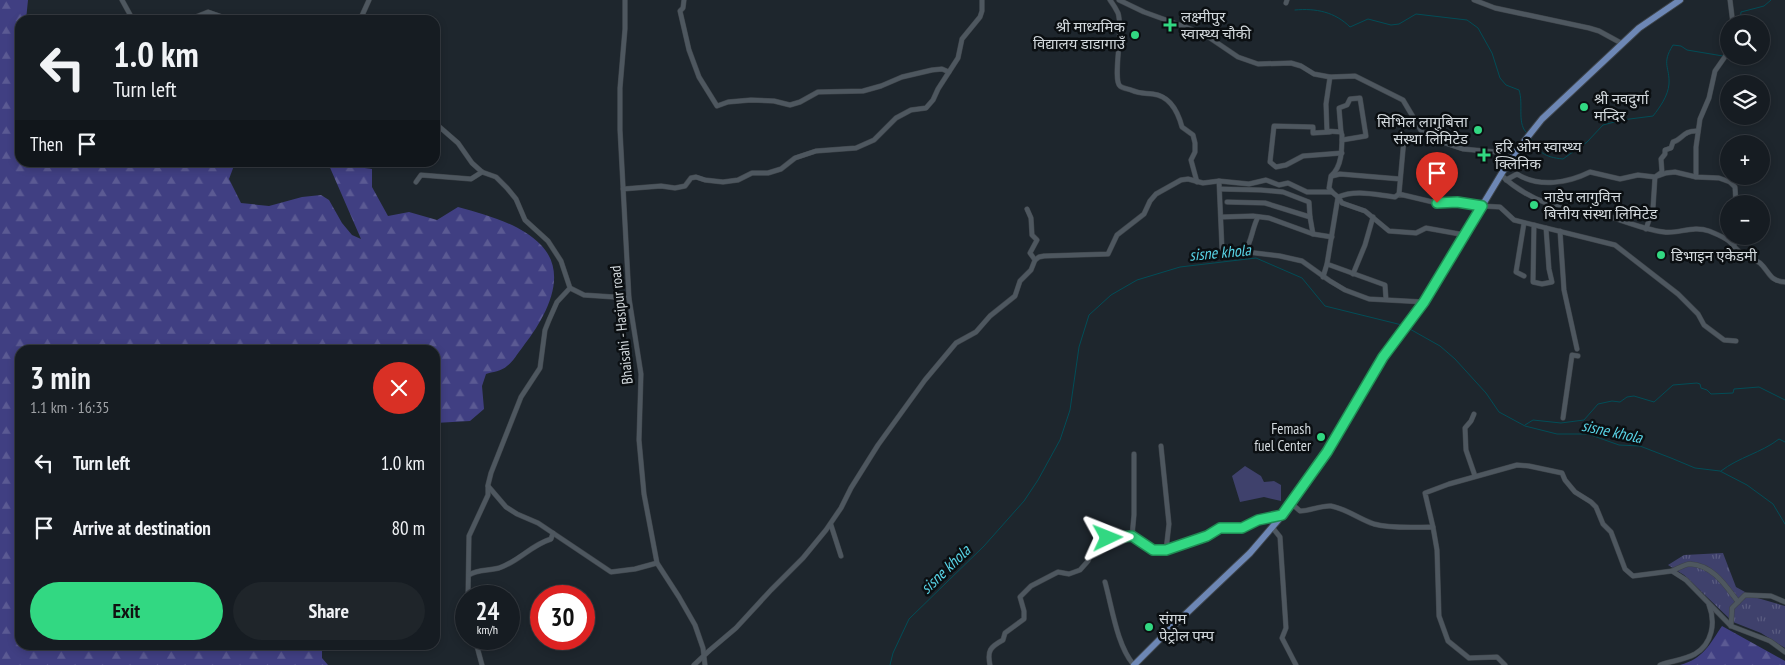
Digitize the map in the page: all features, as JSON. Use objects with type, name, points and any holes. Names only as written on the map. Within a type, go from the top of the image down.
[{"type":"main road","points":[[1134,665],[1250,553],[1292,504],[1327,452],[1383,357],[1424,302],[1482,206],[1503,178],[1511,158],[1520,144],[1542,119],[1621,44],[1639,28],[1680,0]]},
{"type":"street","points":[[122,0],[130,15]]},
{"type":"street","points":[[362,15],[369,0]]},
{"type":"street","name":"Bhaisahi - Hasipur road","points":[[625,0],[620,109],[623,188],[629,298],[641,374],[639,440],[648,519],[657,563],[687,611],[700,638],[705,665]]},
{"type":"street","points":[[684,0],[683,8],[680,11],[690,50],[703,85],[717,106],[728,102],[751,100],[774,101],[790,105],[818,92],[863,91],[902,77],[932,70],[942,69],[950,72]]},
{"type":"street","points":[[623,188],[661,186],[675,188],[685,186],[691,178],[696,177],[705,180],[738,180],[752,173],[768,173],[781,168],[795,158],[816,151],[856,148],[874,140],[896,118],[911,110],[926,108],[933,100],[958,58],[962,39],[980,16],[982,0]]},
{"type":"street","points":[[1110,0],[1118,14],[1120,48],[1116,73],[1117,81],[1120,87],[1140,94],[1154,94],[1164,97],[1174,108],[1180,118],[1182,127],[1193,135],[1195,152],[1191,160],[1197,182]]},
{"type":"street","points":[[1474,0],[1495,8],[1589,28],[1621,44]]},
{"type":"street","points":[[1730,0],[1732,15]]},
{"type":"street","points":[[1122,1],[1144,12],[1191,29],[1238,57],[1251,62],[1258,64],[1292,63],[1314,74],[1355,76],[1403,100],[1422,132],[1430,138],[1463,148],[1490,151],[1511,158]]},
{"type":"street","points":[[200,15],[208,12],[217,15]]},
{"type":"street","points":[[1696,177],[1700,119],[1709,98],[1715,72],[1720,64]]},
{"type":"street","points":[[1330,76],[1326,104],[1327,130],[1330,132]]},
{"type":"street","points":[[1342,140],[1366,136],[1360,98],[1350,99],[1348,105],[1339,108],[1342,153],[1336,171],[1331,176],[1329,188],[1342,203],[1365,211],[1389,231],[1416,233],[1426,228],[1465,235]]},
{"type":"street","points":[[1341,132],[1313,133],[1313,127],[1274,126],[1270,162],[1276,167],[1286,165],[1303,156],[1342,153]]},
{"type":"street","points":[[440,127],[458,142],[472,163],[482,172],[496,177],[516,198],[525,220],[548,241],[561,261],[570,288],[584,295],[629,298]]},
{"type":"street","points":[[1655,176],[1662,172],[1661,159],[1665,154],[1665,150],[1671,148],[1673,142],[1677,141],[1684,134],[1692,130],[1698,131]]},
{"type":"street","points":[[1399,194],[1404,139]]},
{"type":"street","points":[[416,182],[421,175],[471,179],[482,172]]},
{"type":"street","points":[[1503,178],[1517,174],[1534,182],[1562,182],[1577,179],[1590,172],[1620,179],[1638,175],[1655,176],[1674,172],[1696,177],[1720,178]]},
{"type":"street","points":[[1331,176],[1340,174],[1400,179]]},
{"type":"street","points":[[1646,229],[1653,208],[1655,176]]},
{"type":"street","points":[[1503,178],[1535,199],[1581,213],[1596,212],[1646,229],[1671,233],[1694,228],[1707,230],[1727,239],[1741,254],[1755,259],[1766,268],[1776,282],[1785,282]]},
{"type":"street","points":[[694,665],[736,628],[803,558],[831,524],[869,458],[925,380],[956,343],[976,332],[990,316],[1015,296],[1018,285],[1039,257],[1108,254],[1117,235],[1144,214],[1150,201],[1156,194],[1181,180],[1188,179],[1203,183],[1220,181],[1249,184],[1266,180],[1279,185],[1288,183],[1307,192],[1332,192]]},
{"type":"street","points":[[1220,181],[1222,249],[1292,257],[1302,261],[1322,277],[1345,290],[1369,299],[1424,302]]},
{"type":"street","points":[[1220,189],[1283,192],[1308,202],[1312,234]]},
{"type":"street","points":[[1338,197],[1352,192],[1383,194],[1395,197],[1399,194],[1437,203],[1457,202],[1482,206],[1500,206],[1514,220],[1615,244],[1678,294],[1698,314],[1704,325],[1724,340],[1736,341]]},
{"type":"street","points":[[1322,277],[1327,264],[1338,197]]},
{"type":"street","points":[[1227,202],[1264,203],[1310,217]]},
{"type":"street","points":[[1027,209],[1031,218],[1032,236],[1037,240],[1030,253],[1035,260]]},
{"type":"street","points":[[1222,217],[1269,218],[1312,234],[1332,237]]},
{"type":"street","points":[[1245,252],[1249,246],[1253,225],[1258,217]]},
{"type":"street","points":[[1353,274],[1365,245],[1373,217]]},
{"type":"street","points":[[1524,223],[1516,272],[1524,276]]},
{"type":"street","points":[[1534,225],[1533,282],[1542,284],[1552,282],[1549,269],[1546,228]]},
{"type":"street","points":[[1560,231],[1564,290],[1577,349]]},
{"type":"street","points":[[1327,264],[1385,285],[1386,299]]},
{"type":"street","points":[[469,585],[469,536],[488,495],[488,485],[521,397],[540,368],[545,330],[549,320],[557,302],[570,288]]},
{"type":"street","points":[[1563,418],[1572,355],[1578,356]]},
{"type":"street","points":[[1474,414],[1466,428],[1466,450],[1475,476]]},
{"type":"street","points":[[1161,446],[1168,524],[1166,550]]},
{"type":"street","points":[[1132,536],[1134,454]]},
{"type":"street","points":[[1505,665],[1498,657],[1469,658],[1448,641],[1439,616],[1437,550],[1425,493],[1475,476],[1517,465],[1562,473],[1575,492],[1596,507],[1603,524],[1611,532],[1625,569],[1633,576],[1672,571],[1689,564],[1709,569],[1724,583],[1738,602]]},
{"type":"street","points":[[488,485],[506,507],[553,532],[611,572],[635,569],[657,563]]},
{"type":"street","points":[[1292,504],[1300,511],[1310,511],[1328,506],[1342,509],[1375,524],[1402,527],[1433,527]]},
{"type":"street","points":[[990,665],[988,656],[990,650],[1003,640],[1005,633],[1024,619],[1020,597],[1032,586],[1058,572],[1069,574],[1080,570],[1088,562],[1094,547],[1108,538],[1132,536],[1153,550],[1166,550],[1207,536],[1220,528],[1242,528],[1258,520],[1282,515]]},
{"type":"street","points":[[831,524],[830,527],[838,542],[841,556]]},
{"type":"street","points":[[1272,527],[1280,537],[1286,628],[1282,638],[1296,665]]},
{"type":"street","points":[[469,575],[475,571],[498,568],[505,565],[551,539],[553,532]]},
{"type":"street","points":[[1672,571],[1686,580],[1731,626],[1770,640],[1785,652]]},
{"type":"street","points":[[1105,582],[1121,642],[1134,665]]},
{"type":"street","points":[[1731,626],[1732,608],[1745,595],[1771,596],[1785,602]]},
{"type":"street","points":[[1660,665],[1696,654],[1707,643],[1714,627],[1712,612],[1707,602]]},
{"type":"street","points":[[478,650],[482,665]]},
{"type":"green space","points":[[0,0],[28,0],[26,15],[15,15],[15,167],[234,167],[229,179],[241,203],[269,206],[302,197],[321,195],[329,200],[342,223],[352,235],[361,239],[330,167],[372,169],[372,187],[388,216],[409,212],[437,220],[458,207],[512,225],[541,245],[550,257],[554,270],[551,298],[538,325],[511,362],[505,368],[486,374],[482,386],[484,409],[470,421],[440,423],[440,345],[15,345],[15,650],[322,650],[322,658],[328,665],[0,665]]},
{"type":"green space","points":[[1245,466],[1261,476],[1264,482],[1274,481],[1281,485],[1281,501],[1264,497],[1240,502],[1232,476]]},
{"type":"green space","points":[[1723,553],[1736,587],[1754,597],[1785,606],[1785,648],[1761,633],[1733,622],[1684,575],[1668,565],[1684,555]]},
{"type":"green space","points":[[1722,626],[1785,661],[1785,665],[1680,665],[1700,655],[1710,645]]},
{"type":"waterway","points":[[1741,15],[1741,12],[1764,6],[1771,0]]},
{"type":"waterway","points":[[1295,10],[1325,12],[1338,18],[1350,27],[1368,19],[1391,25],[1399,24],[1416,14],[1467,20],[1478,28],[1492,53],[1500,78],[1506,85],[1519,90],[1522,125],[1528,134]]},
{"type":"waterway","points":[[1530,137],[1536,147],[1543,153],[1551,157],[1563,159],[1587,142],[1603,125],[1622,120],[1653,116],[1667,93],[1669,84],[1667,57],[1673,45],[1681,46],[1687,50],[1720,56]]},
{"type":"waterway","name":"sisne khola","points":[[890,665],[893,653],[909,619],[984,546],[1024,501],[1038,480],[1060,440],[1070,410],[1079,347],[1089,315],[1111,295],[1137,280],[1180,267],[1256,258],[1302,278],[1325,306],[1402,325]]},
{"type":"waterway","name":"sisne khola","points":[[1408,328],[1440,346],[1455,359],[1486,393],[1499,412],[1525,426],[1557,434],[1588,434],[1619,445],[1640,446],[1695,468],[1720,471],[1747,485],[1773,504],[1785,524]]},
{"type":"waterway","points":[[1525,425],[1533,420],[1561,423],[1584,420],[1598,404],[1612,401],[1620,402],[1627,397],[1634,396],[1654,402],[1673,385],[1697,383],[1711,394],[1733,393],[1734,389],[1759,387],[1785,400]]},
{"type":"waterway","points":[[1721,471],[1779,439],[1785,442]]},
{"type":"place","name":"लक्ष्मीपुर स्वास्थ्य चौकी","points":[[1170,25]]},
{"type":"place","name":"श्री माध्यमिक विद्यालय डाडागाउँ","points":[[1135,35]]},
{"type":"place","name":"श्री नवदुर्गा मन्दिर","points":[[1584,107]]},
{"type":"place","name":"सिभिल लागुबित्ता संस्था लिमिटेड","points":[[1478,130]]},
{"type":"place","name":"हरि ओम स्वास्थ्य क्लिनिक","points":[[1484,155]]},
{"type":"place","name":"नाडेप लागुवित्त बित्तीय संस्था लिमिटेड","points":[[1534,205]]},
{"type":"place","name":"डिभाइन एकेडमी","points":[[1661,255]]},
{"type":"place","name":"Femash fuel Center","points":[[1321,437]]},
{"type":"place","name":"संगम पेट्रोल पम्प","points":[[1149,627]]},
{"type":"route","points":[[1108,538],[1132,536],[1153,550],[1166,550],[1207,536],[1220,528],[1242,528],[1258,520],[1282,515],[1292,504],[1327,452],[1383,357],[1424,302],[1482,206],[1457,202],[1437,203]]}]
